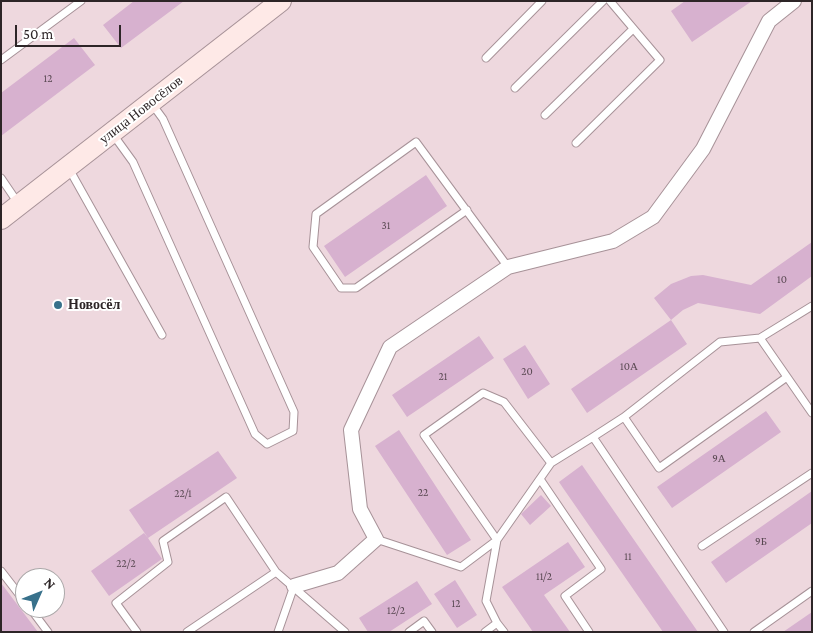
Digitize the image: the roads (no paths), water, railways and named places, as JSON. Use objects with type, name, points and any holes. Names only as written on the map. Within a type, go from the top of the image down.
[{"type":"street","name":"улица Новосёлов","points":[[1,219],[281,1]]},
{"type":"street","points":[[294,586],[338,573],[376,539],[360,508],[351,430],[390,346],[508,267],[613,241],[653,217],[703,149],[769,21],[794,1]]},
{"type":"lane","points":[[486,58],[542,1]]},
{"type":"lane","points":[[515,88],[603,1]]},
{"type":"lane","points":[[576,143],[660,60],[610,1]]},
{"type":"lane","points":[[1,60],[77,3]]},
{"type":"lane","points":[[545,115],[633,29]]},
{"type":"lane","points":[[112,133],[133,162],[255,434],[267,444],[293,431],[294,412],[163,119],[151,102]]},
{"type":"lane","points":[[466,210],[356,288],[341,288],[313,247],[316,214],[416,142],[508,267]]},
{"type":"lane","points":[[68,167],[162,335]]},
{"type":"lane","points":[[1,178],[19,205]]},
{"type":"lane","points":[[376,539],[461,567],[498,540],[550,463],[624,417],[720,342],[760,338],[811,306]]},
{"type":"lane","points":[[760,338],[812,413]]},
{"type":"lane","points":[[624,417],[659,468],[787,377]]},
{"type":"lane","points":[[504,632],[497,623],[486,601],[498,540],[424,435],[483,393],[504,402],[550,463]]},
{"type":"lane","points":[[593,436],[724,632]]},
{"type":"lane","points":[[702,546],[812,473]]},
{"type":"lane","points":[[540,479],[601,569],[565,596],[589,632]]},
{"type":"lane","points":[[137,632],[116,603],[168,562],[163,541],[226,497],[276,572],[345,632]]},
{"type":"lane","points":[[1,571],[15,589]]},
{"type":"lane","points":[[187,632],[276,572]]},
{"type":"lane","points":[[278,632],[294,586]]},
{"type":"lane","points":[[754,632],[812,591]]},
{"type":"lane","points":[[38,618],[48,632]]},
{"type":"lane","points":[[409,632],[424,621],[432,632]]},
{"type":"lane","points":[[485,632],[497,623]]},
{"type":"place","name":"Новосёл","points":[[58,305]]}]
